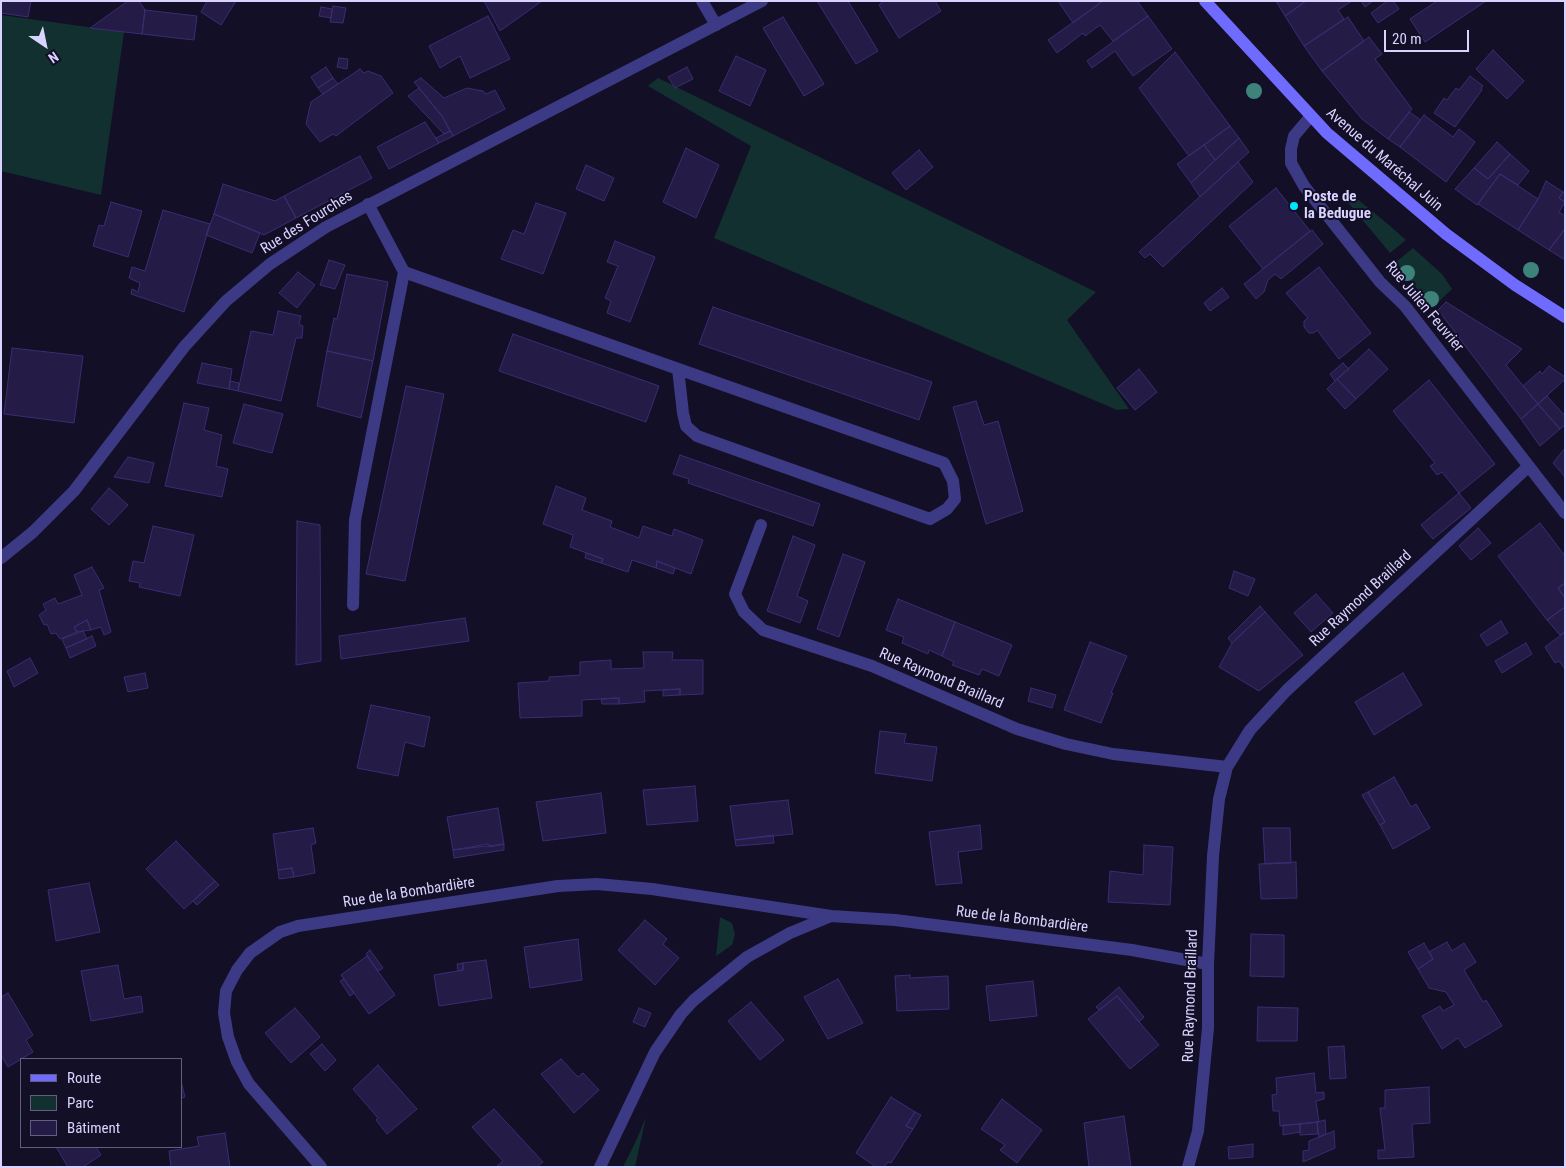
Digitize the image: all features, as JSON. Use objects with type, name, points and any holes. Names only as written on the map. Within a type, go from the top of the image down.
[{"type":"main road","name":"Avenue du Maréchal Juin","points":[[1205,1],[1310,117],[1446,234],[1515,285],[1565,317]]},
{"type":"street","points":[[702,1],[716,25]]},
{"type":"street","name":"Rue des Fourches","points":[[1,558],[33,532],[74,491],[184,347],[226,301],[285,253],[326,227],[368,204],[762,1]]},
{"type":"street","name":"Rue Julien Feuvrier","points":[[1310,117],[1294,136],[1291,149],[1291,163],[1304,186],[1380,282],[1405,306],[1565,513]]},
{"type":"street","points":[[353,605],[355,520],[404,272],[368,204]]},
{"type":"street","points":[[404,272],[944,463],[953,481],[954,499],[947,509],[930,519],[697,436],[686,426],[678,369]]},
{"type":"street","name":"Rue Raymond Braillard","points":[[1188,1167],[1198,1131],[1208,1028],[1208,964],[1213,856],[1219,799],[1227,766],[1250,730],[1288,690],[1529,466]]},
{"type":"street","name":"Rue Raymond Braillard","points":[[761,525],[735,594],[744,612],[763,630],[872,666],[1008,726],[1066,744],[1113,754],[1227,766]]},
{"type":"street","name":"Rue de la Bombardière","points":[[321,1167],[249,1084],[237,1062],[228,1037],[224,1013],[226,991],[237,970],[250,953],[280,932],[298,926],[549,888],[597,884],[652,889],[831,916],[895,920],[1112,948],[1208,964]]},
{"type":"street","name":"Rue de la Bombardière","points":[[600,1167],[655,1052],[681,1014],[694,1000],[747,957],[790,933],[831,916]]},
{"type":"green space","points":[[1,15],[124,32],[101,195],[1,171]]},
{"type":"green space","points":[[658,78],[1096,292],[1067,320],[1129,409],[1117,410],[714,238],[751,146],[648,86]]},
{"type":"green space","points":[[1350,193],[1406,240],[1390,253],[1345,199]]},
{"type":"green space","points":[[1413,248],[1442,274],[1452,289],[1432,308],[1396,262]]},
{"type":"green space","points":[[720,917],[732,923],[735,934],[732,945],[716,956]]},
{"type":"green space","points":[[646,1117],[635,1167],[623,1167],[636,1141]]},
{"type":"building","points":[[1,1],[31,1],[28,17],[1,13]]},
{"type":"building","points":[[128,1],[139,1],[145,10],[142,34],[90,28]]},
{"type":"building","points":[[207,1],[236,1],[221,25],[201,12]]},
{"type":"building","points":[[484,1],[542,1],[500,31]]},
{"type":"building","points":[[817,1],[848,1],[878,51],[856,64]]},
{"type":"building","points":[[884,1],[935,1],[941,11],[899,38],[879,5]]},
{"type":"building","points":[[1058,1],[1103,1],[1073,23]]},
{"type":"building","points":[[1103,1],[1137,1],[1148,16],[1113,41],[1100,25],[1085,36],[1083,33],[1057,53],[1048,40]]},
{"type":"building","points":[[1276,1],[1306,1],[1285,16]]},
{"type":"building","points":[[1306,1],[1352,1],[1338,10],[1344,19],[1304,46],[1285,16]]},
{"type":"building","points":[[1361,1],[1373,1],[1365,7]]},
{"type":"building","points":[[1387,1],[1393,1],[1399,9],[1378,23],[1371,13]]},
{"type":"building","points":[[1437,1],[1486,1],[1425,42],[1410,19]]},
{"type":"building","points":[[333,6],[346,8],[343,23],[330,22]]},
{"type":"building","points":[[321,7],[332,9],[331,18],[319,16]]},
{"type":"building","points":[[145,10],[197,16],[194,40],[142,34]]},
{"type":"building","points":[[488,16],[510,59],[470,78],[460,56],[440,68],[429,46]]},
{"type":"building","points":[[1148,16],[1172,49],[1133,76],[1115,51],[1092,68],[1087,61]]},
{"type":"building","points":[[783,17],[824,84],[804,96],[763,28]]},
{"type":"building","points":[[1348,17],[1364,41],[1322,71],[1304,46]]},
{"type":"building","points":[[1369,37],[1382,54],[1375,59],[1412,109],[1388,139],[1362,119],[1322,71]]},
{"type":"building","points":[[1493,50],[1524,81],[1507,99],[1476,69]]},
{"type":"building","points":[[1175,52],[1230,126],[1189,156],[1139,88]]},
{"type":"building","points":[[736,56],[766,70],[750,106],[719,91]]},
{"type":"building","points":[[339,58],[348,59],[347,69],[337,67]]},
{"type":"building","points":[[326,67],[333,78],[318,88],[311,77]]},
{"type":"building","points":[[687,67],[693,79],[675,88],[668,77]]},
{"type":"building","points":[[360,69],[364,73],[368,71],[381,76],[393,93],[336,136],[333,134],[320,142],[306,124],[311,102]]},
{"type":"building","points":[[1470,76],[1483,86],[1482,90],[1455,127],[1434,113],[1444,98],[1447,100],[1456,88],[1459,90]]},
{"type":"building","points":[[333,78],[338,84],[323,94],[318,88]]},
{"type":"building","points":[[421,78],[444,98],[467,88],[483,91],[486,94],[495,90],[505,109],[453,136],[442,116],[414,82]]},
{"type":"building","points":[[419,88],[442,116],[450,131],[444,134],[408,96]]},
{"type":"building","points":[[1409,112],[1421,120],[1400,147],[1388,139]]},
{"type":"building","points":[[1424,115],[1453,137],[1459,129],[1475,142],[1446,182],[1400,147]]},
{"type":"building","points":[[425,122],[439,143],[389,169],[377,147]]},
{"type":"building","points":[[1230,126],[1239,138],[1215,160],[1204,145]]},
{"type":"building","points":[[450,131],[453,136],[439,143],[436,138]]},
{"type":"building","points":[[1239,138],[1249,152],[1200,197],[1191,183]]},
{"type":"building","points":[[1497,142],[1510,154],[1488,179],[1474,168]]},
{"type":"building","points":[[1204,145],[1215,160],[1191,183],[1177,164]]},
{"type":"building","points":[[686,148],[719,165],[696,218],[663,202]]},
{"type":"building","points":[[919,150],[933,167],[906,190],[892,173]]},
{"type":"building","points":[[1510,154],[1529,171],[1518,185],[1500,174],[1477,205],[1455,189],[1474,168],[1488,179]]},
{"type":"building","points":[[360,156],[372,178],[296,218],[284,196]]},
{"type":"building","points":[[1238,162],[1253,182],[1163,267],[1150,254],[1145,258],[1139,252]]},
{"type":"building","points":[[586,165],[614,178],[604,201],[576,189]]},
{"type":"building","points":[[1500,174],[1538,199],[1518,230],[1478,204]]},
{"type":"building","points":[[1546,181],[1563,192],[1559,198],[1565,202],[1559,212],[1565,216],[1565,229],[1549,250],[1518,230],[1538,199]]},
{"type":"building","points":[[223,184],[275,201],[284,196],[296,218],[264,235],[214,214]]},
{"type":"building","points":[[1276,188],[1310,231],[1263,269],[1229,226]]},
{"type":"building","points":[[1563,192],[1565,193],[1564,202],[1559,198]]},
{"type":"building","points":[[111,202],[142,211],[128,257],[93,246],[99,225],[104,226]]},
{"type":"building","points":[[536,203],[566,213],[543,274],[501,259],[513,230],[524,234]]},
{"type":"building","points":[[163,210],[210,224],[184,312],[131,294],[132,289],[138,292],[140,283],[129,278],[132,267],[145,271]]},
{"type":"building","points":[[214,214],[260,233],[252,253],[206,235]]},
{"type":"building","points":[[1565,229],[1565,260],[1549,250]]},
{"type":"building","points":[[1312,230],[1323,244],[1281,279],[1275,274],[1268,280],[1264,292],[1256,299],[1244,284]]},
{"type":"building","points":[[615,241],[655,257],[630,322],[607,313],[611,301],[605,298],[618,266],[607,262]]},
{"type":"building","points":[[329,260],[345,265],[335,289],[320,285]]},
{"type":"building","points":[[1319,267],[1371,333],[1339,359],[1317,330],[1314,333],[1309,333],[1304,327],[1304,321],[1308,318],[1286,293]]},
{"type":"building","points":[[298,272],[315,285],[297,308],[279,293]]},
{"type":"building","points":[[347,274],[388,282],[373,361],[327,351],[334,318],[337,319]]},
{"type":"building","points":[[1222,288],[1229,297],[1210,311],[1204,303]]},
{"type":"building","points":[[1446,302],[1522,349],[1506,365],[1538,404],[1521,419],[1438,310]]},
{"type":"building","points":[[713,307],[932,382],[919,420],[699,344]]},
{"type":"building","points":[[278,311],[301,316],[299,324],[303,326],[302,338],[296,338],[281,401],[238,391],[251,331],[273,335]]},
{"type":"building","points":[[513,334],[659,386],[646,422],[499,371]]},
{"type":"building","points":[[12,348],[83,356],[74,423],[4,414]]},
{"type":"building","points":[[1369,349],[1388,369],[1356,399],[1337,379]]},
{"type":"building","points":[[327,351],[373,361],[361,418],[317,406]]},
{"type":"building","points":[[202,363],[232,369],[229,389],[197,383]]},
{"type":"building","points":[[1343,363],[1349,369],[1335,381],[1330,374]]},
{"type":"building","points":[[1549,366],[1565,377],[1565,379],[1538,404],[1523,386],[1540,371],[1542,374]]},
{"type":"building","points":[[1139,369],[1157,392],[1135,410],[1117,388]]},
{"type":"building","points":[[1337,379],[1356,399],[1345,409],[1327,389]]},
{"type":"building","points":[[1429,380],[1495,464],[1459,493],[1442,472],[1437,475],[1430,466],[1435,463],[1393,411]]},
{"type":"building","points":[[230,381],[239,383],[238,391],[229,389]]},
{"type":"building","points":[[406,386],[444,394],[405,581],[366,574]]},
{"type":"building","points":[[1547,396],[1565,416],[1565,425],[1560,429],[1538,404]]},
{"type":"building","points":[[976,401],[984,425],[998,421],[1023,511],[986,524],[953,407]]},
{"type":"building","points":[[184,403],[209,408],[204,430],[222,435],[216,466],[228,469],[222,497],[165,486]]},
{"type":"building","points":[[244,404],[283,414],[272,453],[233,443]]},
{"type":"building","points":[[1538,404],[1560,429],[1540,446],[1521,419]]},
{"type":"building","points":[[1565,448],[1565,477],[1553,463]]},
{"type":"building","points":[[680,455],[820,504],[813,526],[688,483],[689,479],[673,474]]},
{"type":"building","points":[[128,457],[154,463],[149,483],[114,477]]},
{"type":"building","points":[[556,486],[586,498],[582,510],[612,521],[610,527],[639,538],[643,526],[672,536],[674,529],[703,540],[691,574],[657,561],[656,568],[632,560],[628,572],[601,563],[603,559],[570,547],[573,535],[543,524]]},
{"type":"building","points":[[109,488],[128,505],[109,525],[91,509]]},
{"type":"building","points":[[1459,493],[1471,508],[1433,539],[1421,525]]},
{"type":"building","points":[[297,521],[320,525],[321,661],[296,665]]},
{"type":"building","points":[[1540,523],[1565,556],[1565,583],[1558,588],[1565,598],[1565,607],[1547,620],[1498,556]]},
{"type":"building","points":[[153,526],[194,535],[180,596],[139,587],[140,583],[129,581],[133,561],[144,563]]},
{"type":"building","points":[[1478,528],[1491,543],[1471,560],[1459,546]]},
{"type":"building","points":[[793,536],[815,545],[797,596],[808,601],[800,623],[767,611]]},
{"type":"building","points":[[586,553],[603,559],[601,563],[585,558]]},
{"type":"building","points":[[843,554],[865,562],[839,637],[817,629]]},
{"type":"building","points":[[657,561],[675,568],[673,574],[656,568]]},
{"type":"building","points":[[92,567],[104,588],[99,590],[111,632],[104,635],[101,627],[91,630],[87,620],[74,627],[77,632],[60,639],[56,633],[51,634],[47,624],[44,625],[39,615],[46,610],[43,604],[55,598],[58,604],[82,595],[74,575]]},
{"type":"building","points":[[1234,571],[1255,579],[1248,596],[1229,588]]},
{"type":"building","points":[[1565,583],[1565,598],[1558,588]]},
{"type":"building","points":[[1316,594],[1333,613],[1311,632],[1294,613]]},
{"type":"building","points":[[898,599],[955,622],[942,656],[929,650],[928,654],[902,643],[904,637],[886,630]]},
{"type":"building","points":[[1260,606],[1265,612],[1232,643],[1228,638]]},
{"type":"building","points":[[1565,607],[1565,632],[1560,635],[1547,620]]},
{"type":"building","points":[[1265,612],[1303,655],[1259,691],[1219,667],[1232,643]]},
{"type":"building","points":[[465,618],[469,641],[341,659],[339,636]]},
{"type":"building","points":[[87,620],[91,630],[77,632],[74,627]]},
{"type":"building","points":[[1501,621],[1508,633],[1487,646],[1480,635]]},
{"type":"building","points":[[955,622],[1012,645],[999,676],[982,669],[979,675],[952,665],[954,662],[942,656]]},
{"type":"building","points":[[83,631],[87,639],[66,648],[62,639]]},
{"type":"building","points":[[1565,632],[1565,669],[1559,661],[1555,663],[1545,647]]},
{"type":"building","points":[[92,636],[96,646],[70,658],[66,648]]},
{"type":"building","points":[[1090,642],[1127,656],[1111,693],[1113,693],[1101,723],[1064,710]]},
{"type":"building","points":[[1526,643],[1532,654],[1502,673],[1495,661]]},
{"type":"building","points":[[643,652],[673,652],[672,660],[703,660],[703,694],[680,695],[680,689],[644,691],[645,702],[619,704],[619,698],[582,700],[582,716],[520,718],[518,683],[549,681],[549,677],[580,675],[580,662],[611,660],[611,669],[644,668]]},
{"type":"building","points":[[30,658],[38,673],[14,687],[7,671]]},
{"type":"building","points":[[145,673],[148,688],[128,692],[124,677]]},
{"type":"building","points":[[1403,673],[1422,705],[1374,735],[1355,702]]},
{"type":"building","points":[[1031,688],[1056,695],[1052,708],[1028,701]]},
{"type":"building","points":[[680,689],[680,695],[663,696],[663,690]]},
{"type":"building","points":[[619,698],[619,704],[602,704],[601,699]]},
{"type":"building","points":[[371,705],[430,717],[424,747],[405,742],[398,776],[357,768]]},
{"type":"building","points":[[880,731],[906,734],[904,743],[937,747],[932,781],[875,773]]},
{"type":"building","points":[[1394,777],[1411,807],[1416,804],[1430,828],[1393,849],[1380,825],[1385,822],[1368,792]]},
{"type":"building","points":[[695,786],[698,821],[647,825],[643,790]]},
{"type":"building","points":[[1368,792],[1385,822],[1380,825],[1362,795]]},
{"type":"building","points":[[601,793],[606,833],[543,841],[536,802]]},
{"type":"building","points":[[788,800],[793,834],[735,840],[730,806]]},
{"type":"building","points":[[498,808],[504,844],[453,850],[447,817]]},
{"type":"building","points":[[980,825],[982,849],[958,852],[962,883],[936,885],[929,832]]},
{"type":"building","points":[[313,828],[316,843],[311,845],[315,873],[294,877],[292,868],[278,870],[273,834]]},
{"type":"building","points":[[1263,828],[1290,828],[1291,863],[1265,864]]},
{"type":"building","points":[[773,835],[774,843],[736,846],[735,840]]},
{"type":"building","points":[[176,841],[215,881],[184,909],[146,869]]},
{"type":"building","points":[[488,844],[490,847],[504,844],[504,850],[454,858],[453,850]]},
{"type":"building","points":[[1144,845],[1173,847],[1170,905],[1108,902],[1110,871],[1143,875]]},
{"type":"building","points":[[1296,862],[1297,898],[1261,899],[1259,864]]},
{"type":"building","points":[[292,868],[294,877],[279,879],[278,870]]},
{"type":"building","points":[[215,881],[219,885],[197,905],[193,901]]},
{"type":"building","points":[[89,883],[100,932],[56,941],[48,890]]},
{"type":"building","points":[[645,920],[667,939],[663,944],[679,958],[655,985],[618,950]]},
{"type":"building","points":[[1251,934],[1284,935],[1284,977],[1250,976]]},
{"type":"building","points":[[578,939],[582,980],[530,988],[524,947]]},
{"type":"building","points":[[1447,942],[1452,951],[1464,943],[1476,962],[1464,970],[1483,1002],[1486,1000],[1502,1026],[1465,1048],[1458,1038],[1442,1049],[1422,1016],[1440,1006],[1443,1011],[1454,1005],[1446,992],[1429,988],[1418,969],[1433,959],[1429,952]]},
{"type":"building","points":[[1424,943],[1433,959],[1418,969],[1408,952]]},
{"type":"building","points":[[370,950],[383,968],[378,971],[366,954]]},
{"type":"building","points":[[367,956],[395,995],[369,1014],[341,975]]},
{"type":"building","points":[[486,960],[492,998],[439,1006],[434,975],[463,970],[463,963]]},
{"type":"building","points":[[463,963],[463,970],[458,971],[457,964]]},
{"type":"building","points":[[118,965],[124,999],[141,996],[143,1012],[91,1021],[81,971]]},
{"type":"building","points":[[910,975],[910,978],[948,976],[949,1009],[897,1011],[895,976]]},
{"type":"building","points":[[344,979],[354,993],[350,996],[340,981]]},
{"type":"building","points":[[838,979],[863,1023],[828,1039],[804,997]]},
{"type":"building","points":[[1033,981],[1037,1016],[990,1021],[986,986]]},
{"type":"building","points":[[1119,987],[1144,1017],[1139,1022],[1117,996],[1099,1010],[1096,1007]]},
{"type":"building","points":[[8,993],[33,1035],[26,1040],[33,1052],[20,1058],[8,1067],[1,1055],[1,997]]},
{"type":"building","points":[[1117,996],[1159,1045],[1130,1069],[1088,1019]]},
{"type":"building","points":[[751,1002],[784,1040],[760,1060],[728,1021]]},
{"type":"building","points":[[1258,1007],[1298,1008],[1297,1041],[1257,1041]]},
{"type":"building","points":[[295,1008],[320,1037],[291,1063],[265,1033]]},
{"type":"building","points":[[639,1008],[651,1013],[645,1027],[633,1022]]},
{"type":"building","points":[[322,1044],[336,1060],[325,1071],[310,1054]]},
{"type":"building","points":[[1344,1046],[1346,1078],[1330,1079],[1328,1047]]},
{"type":"building","points":[[561,1059],[578,1077],[583,1073],[599,1090],[574,1113],[541,1074]]},
{"type":"building","points":[[378,1065],[417,1109],[387,1134],[376,1120],[378,1118],[353,1089]]},
{"type":"building","points":[[1314,1073],[1316,1093],[1324,1092],[1324,1099],[1316,1101],[1319,1122],[1280,1126],[1279,1111],[1273,1111],[1272,1095],[1277,1094],[1276,1078]]},
{"type":"building","points":[[182,1085],[185,1097],[182,1098]]},
{"type":"building","points":[[1429,1087],[1430,1123],[1412,1124],[1414,1157],[1378,1159],[1378,1150],[1385,1150],[1380,1108],[1385,1108],[1385,1090]]},
{"type":"building","points":[[891,1097],[915,1112],[906,1126],[913,1129],[891,1163],[888,1162],[884,1167],[876,1167],[856,1153]]},
{"type":"building","points":[[1002,1099],[1042,1130],[1017,1163],[1000,1150],[1005,1145],[981,1129]]},
{"type":"building","points":[[494,1109],[543,1162],[537,1167],[496,1167],[503,1161],[472,1127]]},
{"type":"building","points":[[915,1112],[921,1115],[913,1129],[906,1126]]},
{"type":"building","points":[[1124,1116],[1131,1167],[1089,1167],[1084,1123]]},
{"type":"building","points":[[1325,1120],[1326,1134],[1319,1137],[1317,1122]]},
{"type":"building","points":[[1317,1122],[1318,1134],[1300,1135],[1300,1124]]},
{"type":"building","points":[[1300,1124],[1300,1132],[1283,1135],[1283,1125]]},
{"type":"building","points":[[1334,1131],[1335,1148],[1303,1162],[1303,1151],[1309,1150],[1309,1141]]},
{"type":"building","points":[[225,1133],[230,1167],[171,1167],[169,1151],[199,1146],[197,1137]]},
{"type":"building","points":[[1253,1144],[1253,1157],[1229,1159],[1228,1147]]},
{"type":"building","points":[[57,1148],[97,1148],[101,1155],[83,1167],[68,1167]]},
{"type":"place","name":"Poste de la Bedugue","points":[[1294,206]]}]
